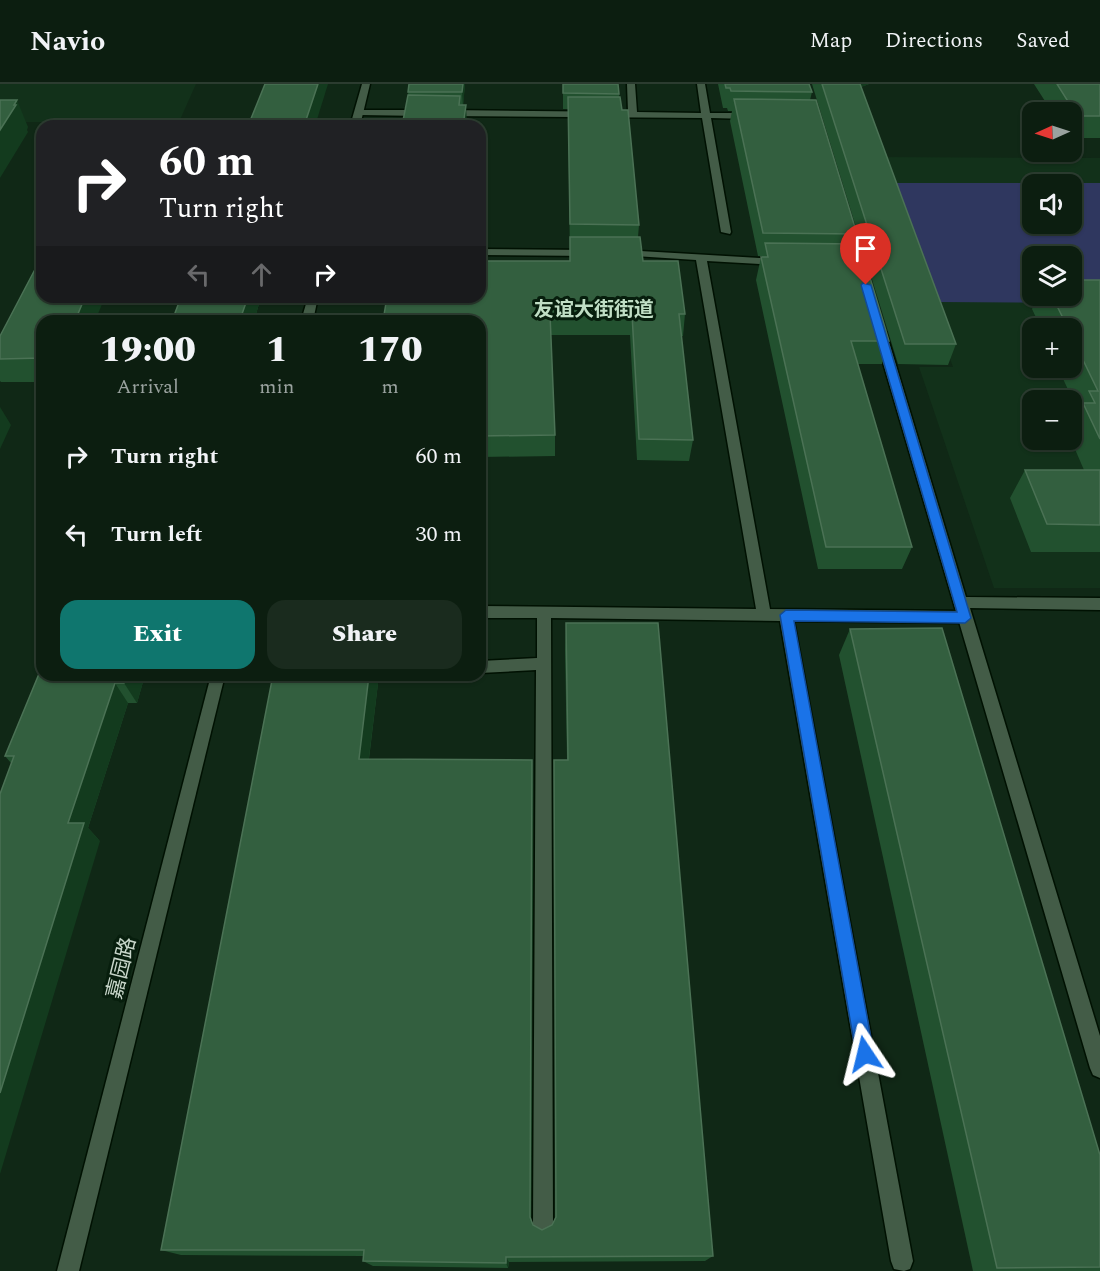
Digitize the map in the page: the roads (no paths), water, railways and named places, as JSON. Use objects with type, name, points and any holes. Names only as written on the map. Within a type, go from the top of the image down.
[{"type":"street","points":[[357,120],[366,84]]},
{"type":"street","points":[[631,84],[633,115]]},
{"type":"street","points":[[701,84],[726,232]]},
{"type":"street","points":[[359,112],[430,113]]},
{"type":"street","points":[[442,113],[761,116]]},
{"type":"street","points":[[486,252],[599,253]]},
{"type":"street","points":[[611,253],[659,253],[736,261],[792,262]]},
{"type":"street","points":[[701,257],[764,615]]},
{"type":"street","points":[[876,319],[1100,1068]]},
{"type":"street","points":[[960,602],[1100,604]]},
{"type":"street","points":[[486,612],[965,618]]},
{"type":"street","points":[[543,1224],[544,613]]},
{"type":"street","points":[[786,615],[902,1261]]},
{"type":"street","points":[[486,667],[544,664]]},
{"type":"street","name":"嘉园路","points":[[68,1271],[216,681]]},
{"type":"district","name":"友谊大街街道","points":[[594,309]]}]
